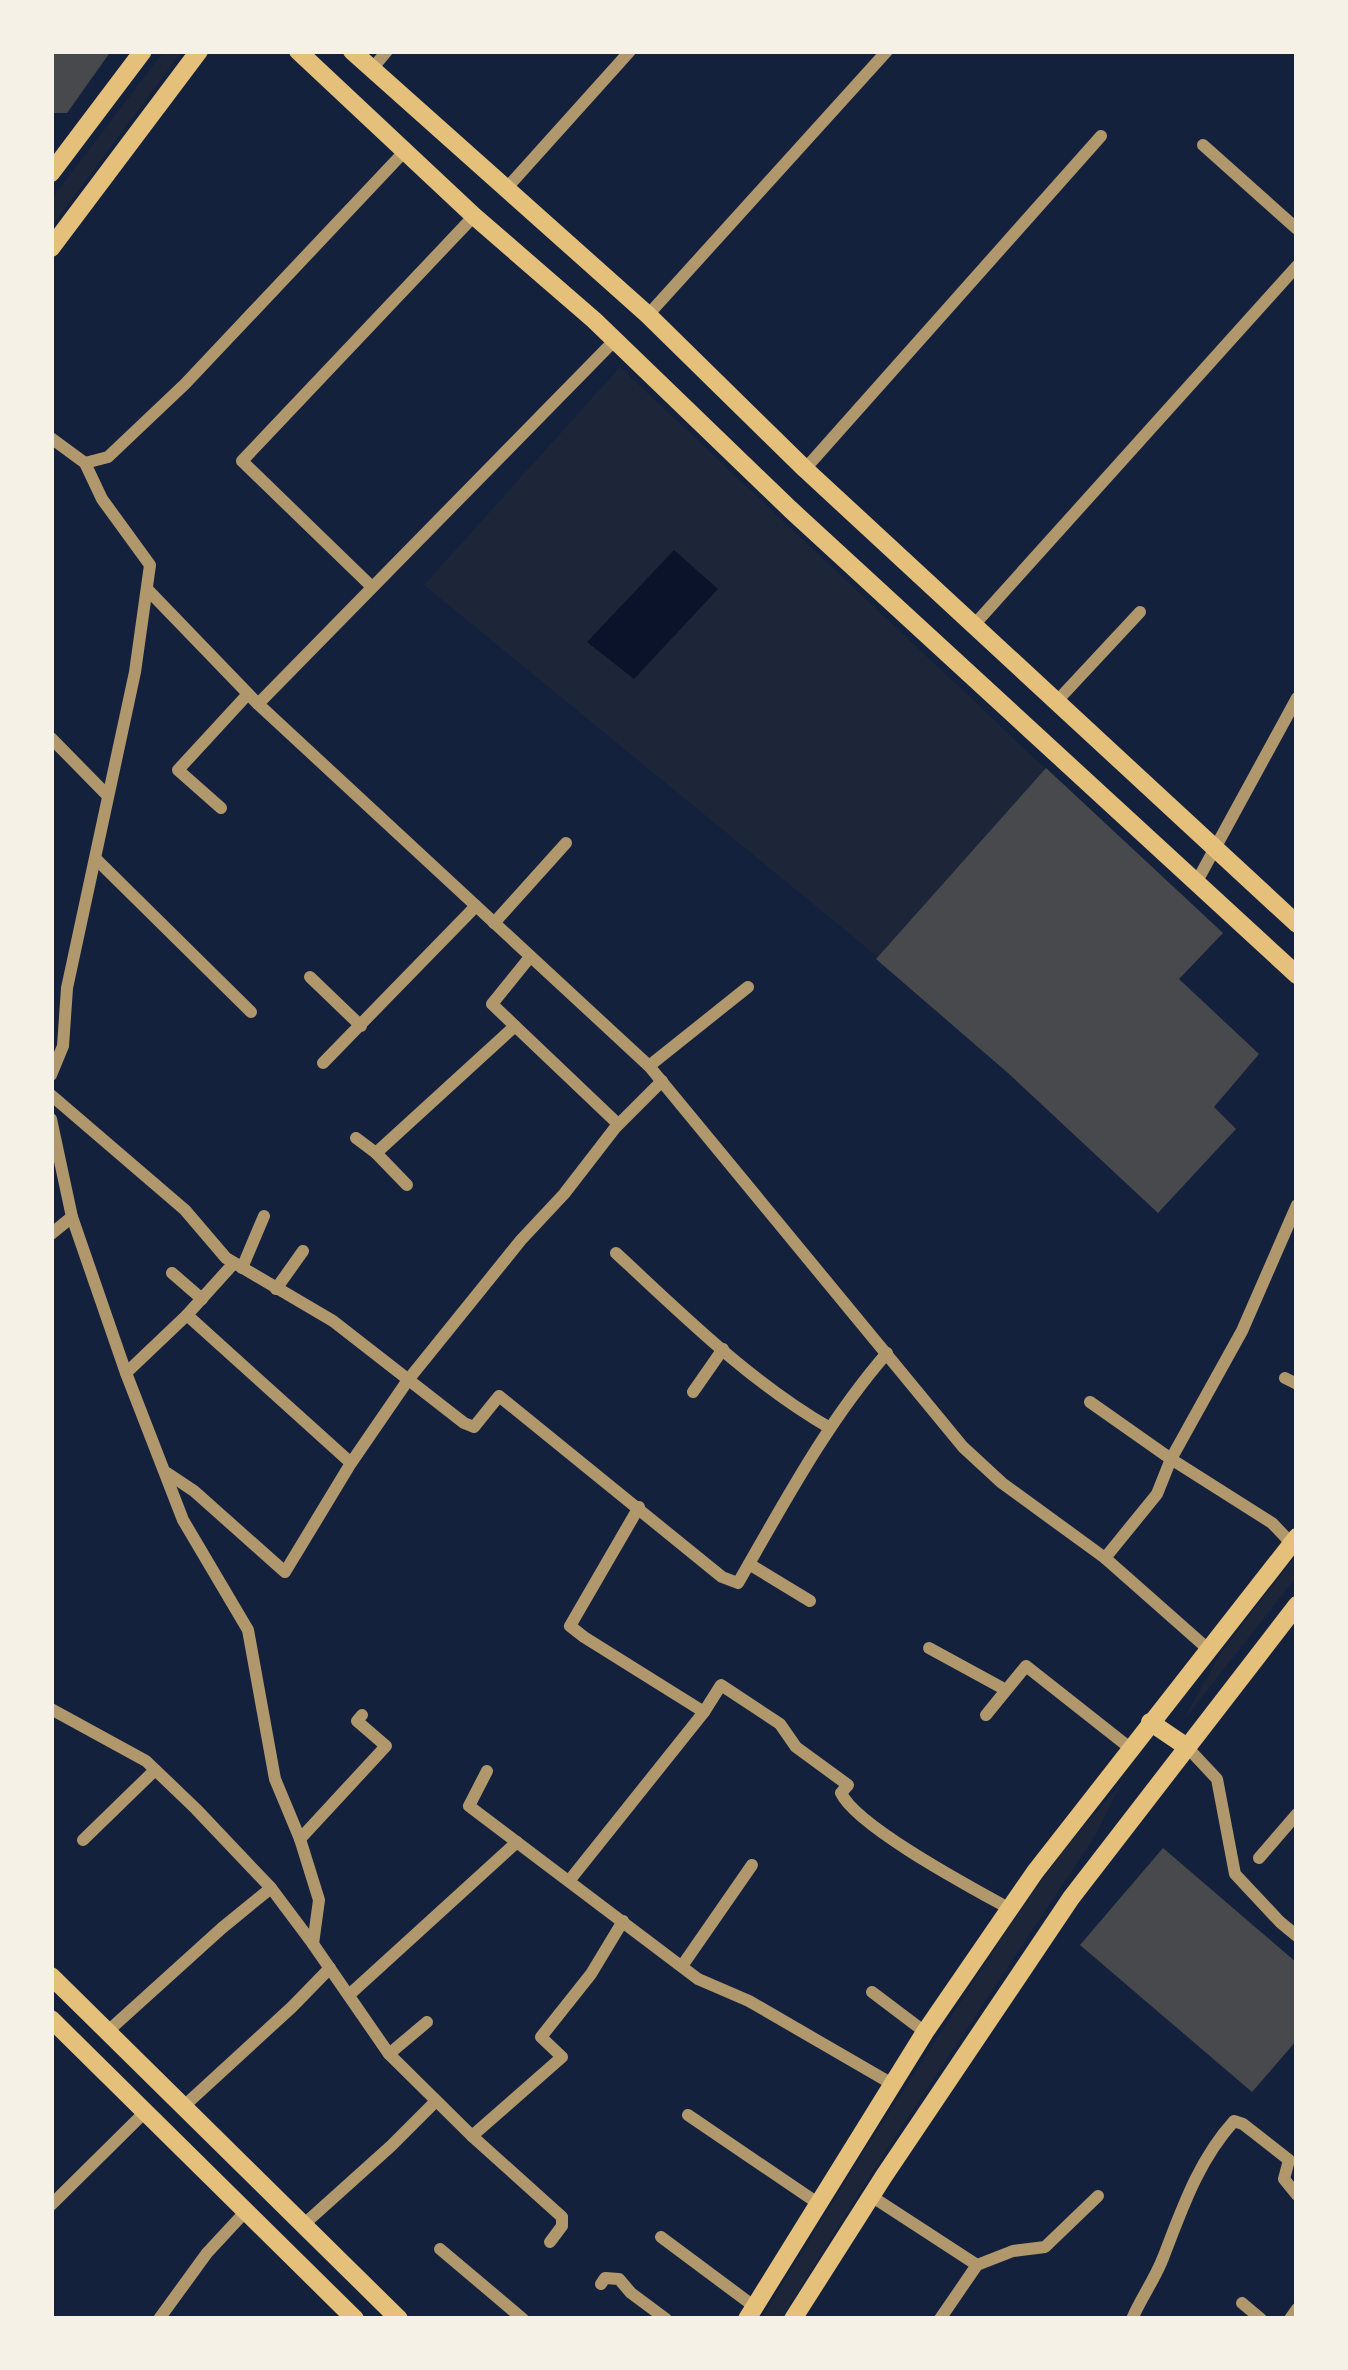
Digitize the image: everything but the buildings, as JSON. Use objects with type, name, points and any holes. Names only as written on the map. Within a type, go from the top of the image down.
[{"type":"main road","points":[[51,173],[58,148],[143,51]]},
{"type":"main road","points":[[51,248],[199,51]]},
{"type":"main road","points":[[298,51],[1297,975]]},
{"type":"main road","points":[[352,51],[648,315],[805,469],[1297,924]]},
{"type":"main road","points":[[615,340],[648,315]]},
{"type":"main road","points":[[751,2313],[926,2032],[1039,1867],[1294,1540]]},
{"type":"main road","points":[[793,2319],[1071,1898],[1297,1605]]},
{"type":"main road","points":[[1150,1722],[1187,1747]]},
{"type":"main road","points":[[51,1976],[399,2319]]},
{"type":"main road","points":[[51,2019],[355,2319]]},
{"type":"street","points":[[371,70],[387,51]]},
{"type":"street","points":[[505,190],[630,51]]},
{"type":"street","points":[[648,315],[887,51]]},
{"type":"street","points":[[805,469],[1101,136]]},
{"type":"street","points":[[1203,145],[1297,229]]},
{"type":"street","points":[[85,463],[108,457],[236,331],[404,152]]},
{"type":"street","points":[[370,586],[242,461],[473,216]]},
{"type":"street","points":[[974,625],[1297,266]]},
{"type":"street","points":[[221,808],[178,770],[615,340]]},
{"type":"street","points":[[51,438],[85,463],[102,499],[150,565],[135,671],[67,988],[63,1046],[51,1075]]},
{"type":"street","points":[[147,589],[253,699],[650,1066],[963,1447],[1003,1483],[1105,1558],[1208,1649]]},
{"type":"street","points":[[1058,701],[1140,612]]},
{"type":"street","points":[[1196,883],[1297,698]]},
{"type":"street","points":[[51,738],[108,796]]},
{"type":"street","points":[[494,923],[566,843]]},
{"type":"street","points":[[96,859],[250,1012]]},
{"type":"street","points":[[322,1063],[476,906]]},
{"type":"street","points":[[530,957],[492,1004],[619,1124]]},
{"type":"street","points":[[51,972],[67,988]]},
{"type":"street","points":[[310,977],[361,1026]]},
{"type":"street","points":[[650,1066],[748,987]]},
{"type":"street","points":[[376,1154],[514,1026]]},
{"type":"street","points":[[166,1472],[285,1572],[408,1380],[619,1124],[662,1081]]},
{"type":"street","points":[[51,1095],[185,1210],[226,1258],[333,1321],[464,1423],[474,1427],[500,1396],[722,1577],[738,1583],[830,1427],[887,1353]]},
{"type":"street","points":[[51,1119],[72,1217],[183,1520],[248,1630],[274,1779],[319,1900],[313,1944]]},
{"type":"street","points":[[356,1138],[407,1185]]},
{"type":"street","points":[[745,1181],[964,1458],[963,1447]]},
{"type":"street","points":[[1105,1558],[1157,1494],[1242,1331],[1297,1205]]},
{"type":"street","points":[[126,1372],[238,1265],[264,1216]]},
{"type":"street","points":[[51,1234],[72,1217]]},
{"type":"street","points":[[276,1289],[303,1251]]},
{"type":"street","points":[[616,1253],[723,1349],[830,1427]]},
{"type":"street","points":[[172,1273],[202,1299]]},
{"type":"street","points":[[187,1316],[351,1463]]},
{"type":"street","points":[[693,1392],[723,1349]]},
{"type":"street","points":[[1090,1402],[1294,1540]]},
{"type":"street","points":[[639,1507],[571,1626],[704,1712]]},
{"type":"street","points":[[749,1564],[810,1601]]},
{"type":"street","points":[[929,1648],[1006,1690]]},
{"type":"street","points":[[986,1715],[1025,1666],[1130,1748]]},
{"type":"street","points":[[569,1881],[704,1712],[721,1684],[780,1724],[796,1747],[848,1785],[842,1793],[844,1801],[859,1814],[939,1870],[1010,1909]]},
{"type":"street","points":[[51,1709],[146,1761],[271,1888],[389,2054],[562,2217],[562,2227],[550,2242]]},
{"type":"street","points":[[300,1839],[386,1746],[357,1721],[362,1715]]},
{"type":"street","points":[[1187,1747],[1216,1779],[1234,1874],[1297,1936]]},
{"type":"street","points":[[82,1840],[155,1770]]},
{"type":"street","points":[[488,1771],[469,1805],[698,1979],[749,2001],[894,2085]]},
{"type":"street","points":[[1259,1858],[1297,1814]]},
{"type":"street","points":[[349,1995],[517,1841]]},
{"type":"street","points":[[682,1966],[752,1865]]},
{"type":"street","points":[[107,2032],[271,1888]]},
{"type":"street","points":[[472,2136],[562,2057],[541,2037],[591,1974],[623,1922]]},
{"type":"street","points":[[183,2107],[330,1968]]},
{"type":"street","points":[[872,1993],[926,2032]]},
{"type":"street","points":[[389,2054],[428,2022]]},
{"type":"street","points":[[302,2226],[436,2101]]},
{"type":"street","points":[[51,2205],[145,2112]]},
{"type":"street","points":[[688,2115],[820,2204]]},
{"type":"street","points":[[1132,2319],[1161,2263],[1196,2174],[1234,2121],[1289,2160],[1284,2179],[1297,2194]]},
{"type":"street","points":[[872,2196],[977,2264]]},
{"type":"street","points":[[940,2319],[977,2264],[1013,2251],[1045,2247],[1098,2196]]},
{"type":"street","points":[[159,2319],[207,2253],[246,2211]]},
{"type":"street","points":[[661,2237],[751,2313]]},
{"type":"street","points":[[440,2249],[523,2319]]},
{"type":"street","points":[[601,2284],[605,2278],[619,2279],[667,2319]]},
{"type":"street","points":[[1242,2302],[1262,2319]]},
{"type":"street","points":[[1290,2319],[1297,2309]]},
{"type":"shaded area","points":[[164,51],[182,51],[51,227],[51,200]]},
{"type":"shaded area","points":[[620,367],[1046,769],[878,957],[424,585]]},
{"type":"shaded area","points":[[674,550],[718,589],[634,679],[587,642]]},
{"type":"shaded area","points":[[1297,1554],[1297,1576],[1183,1721],[1220,1654]]},
{"type":"shaded area","points":[[1123,1781],[1095,1836],[879,2161],[781,2319],[761,2319],[1006,1931],[1061,1853]]}]
